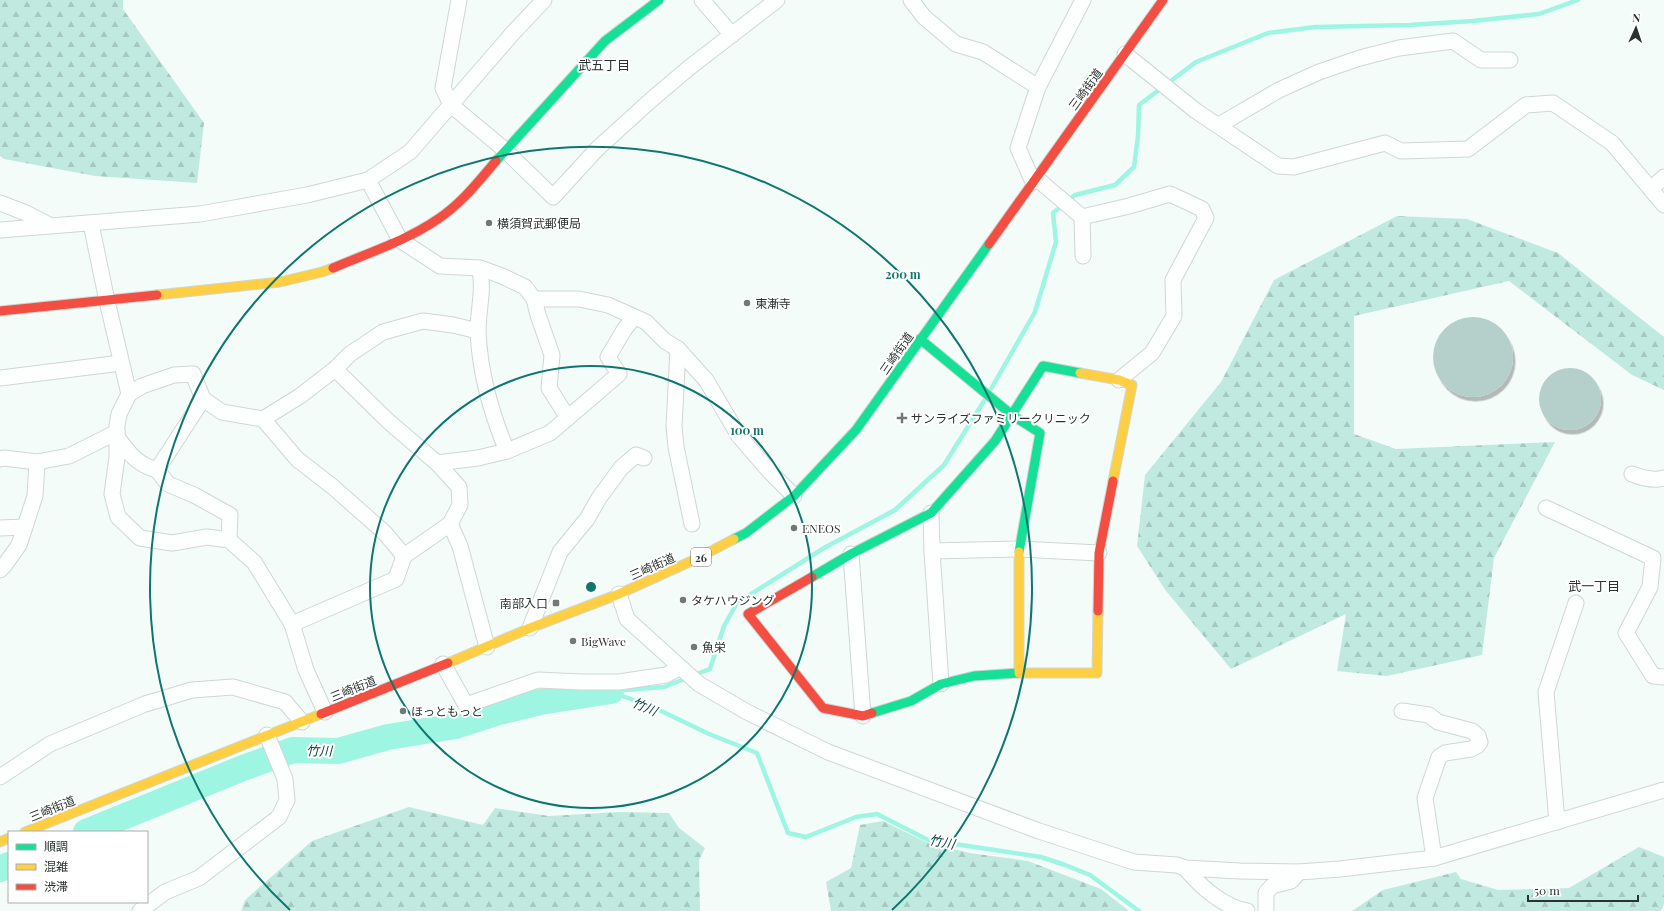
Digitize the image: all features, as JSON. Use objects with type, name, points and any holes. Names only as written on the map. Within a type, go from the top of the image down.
[{"type":"street","points":[[459,0],[443,88],[451,105],[505,150],[553,197],[597,149],[651,100],[690,67],[777,0]]},
{"type":"street","points":[[0,230],[49,225],[91,224],[200,214],[307,195],[368,180],[410,152],[512,34],[544,0]]},
{"type":"street","points":[[0,311],[280,282],[322,272],[400,240],[438,219],[472,190],[505,150],[604,42],[659,0]]},
{"type":"street","points":[[702,0],[732,35]]},
{"type":"street","points":[[911,0],[924,17],[956,44],[984,52],[1038,87]]},
{"type":"street","points":[[1083,0],[1038,87],[1018,148],[1034,180],[1082,216],[1129,206],[1170,194],[1202,209],[1206,218],[1173,280],[1174,316],[1152,353],[1119,380]]},
{"type":"street","name":"三崎街道","points":[[27,831],[302,722],[530,628],[619,594],[696,559],[746,533],[794,496],[856,430],[1163,0]]},
{"type":"street","points":[[1219,125],[1279,90],[1319,72],[1360,58],[1399,48],[1453,41],[1481,60],[1510,60]]},
{"type":"street","points":[[1125,54],[1196,110],[1278,166],[1294,167],[1385,143],[1400,151],[1468,149],[1526,105],[1553,104],[1612,143],[1664,206]]},
{"type":"street","points":[[1651,190],[1664,177]]},
{"type":"street","points":[[368,180],[400,240],[440,266],[480,268],[525,287],[534,299],[538,316],[552,356],[548,388],[568,418]]},
{"type":"street","points":[[0,203],[26,213],[49,225]]},
{"type":"street","points":[[1082,216],[1083,256]]},
{"type":"street","points":[[91,224],[121,363],[130,394]]},
{"type":"street","points":[[480,268],[481,293],[478,331],[486,386],[494,422],[507,451]]},
{"type":"street","points":[[534,299],[579,300],[608,305],[646,322],[665,340],[678,349],[706,380],[739,436],[770,472],[794,496]]},
{"type":"street","points":[[437,463],[478,458],[507,451],[550,433],[620,374],[608,357],[634,317]]},
{"type":"street","points":[[263,419],[300,396],[335,369],[350,354],[383,332],[423,321],[453,325],[478,331]]},
{"type":"street","points":[[920,339],[980,390],[1012,415],[1040,433],[1019,549],[1018,673]]},
{"type":"street","points":[[678,349],[674,412],[675,440],[692,524]]},
{"type":"street","points":[[0,378],[121,363]]},
{"type":"street","points":[[1043,366],[1119,380],[1132,385],[1100,553],[1097,672],[1018,673],[974,676],[941,684],[911,701],[863,716],[823,708],[748,614],[851,554],[931,513],[995,441],[1043,366]]},
{"type":"street","points":[[292,624],[396,579],[404,556],[450,524],[460,505],[459,487],[437,463],[388,421],[335,369]]},
{"type":"street","points":[[325,712],[306,670],[292,624],[254,562],[229,540],[207,537],[172,543],[140,538],[118,517],[112,494],[117,457],[119,414],[130,394],[142,386],[174,375],[193,374],[203,399],[222,412],[263,419],[297,459],[333,487],[385,533],[404,556]]},
{"type":"street","points":[[158,470],[203,399]]},
{"type":"street","points":[[0,459],[4,458],[37,462],[70,456],[117,434]]},
{"type":"street","points":[[117,434],[132,457],[150,468],[158,470],[168,484],[194,495],[230,515],[229,540]]},
{"type":"street","points":[[530,628],[560,552],[587,519],[599,498],[621,468],[636,456],[644,458]]},
{"type":"street","points":[[0,570],[19,545],[35,496],[37,462]]},
{"type":"street","points":[[1632,474],[1642,478],[1657,480],[1664,478]]},
{"type":"street","points":[[1546,508],[1652,558],[1650,587],[1626,633],[1653,676],[1664,677]]},
{"type":"street","points":[[931,513],[932,551],[941,684]]},
{"type":"street","points":[[450,524],[460,546],[487,647]]},
{"type":"street","points":[[0,528],[25,527]]},
{"type":"street","points":[[932,551],[1019,549],[1100,553]]},
{"type":"street","points":[[851,554],[863,716]]},
{"type":"street","points":[[619,594],[626,619],[679,668],[699,684],[747,712],[828,752],[1039,831],[1134,862],[1177,865],[1184,868],[1299,872],[1340,869],[1434,858],[1664,790]]},
{"type":"street","points":[[1557,822],[1546,692],[1576,603]]},
{"type":"street","points":[[443,664],[466,705],[538,680],[619,682],[666,675],[679,668]]},
{"type":"street","points":[[0,777],[50,744],[145,704],[192,690],[233,687],[285,702],[302,722]]},
{"type":"street","points":[[1402,711],[1429,715],[1438,722],[1472,731],[1478,736],[1480,742],[1477,746],[1470,750],[1445,753],[1439,757],[1425,798],[1434,858]]},
{"type":"street","points":[[140,911],[166,892],[199,878],[279,817],[287,800],[286,779],[267,735]]},
{"type":"street","points":[[1184,868],[1197,882],[1225,903],[1239,910],[1247,911]]},
{"type":"street","points":[[1266,911],[1266,893],[1272,886],[1291,881],[1299,872]]},
{"type":"green space","points":[[0,0],[123,0],[123,9],[204,123],[197,183],[95,176],[4,159],[0,156]]},
{"type":"green space","points":[[1397,216],[1467,219],[1558,253],[1664,337],[1664,390],[1632,375],[1509,281],[1354,316],[1354,434],[1396,449],[1555,442],[1494,558],[1482,655],[1387,676],[1337,671],[1346,614],[1231,669],[1166,591],[1137,546],[1145,475],[1221,382],[1274,280]]},
{"type":"green space","points":[[409,807],[483,825],[495,808],[549,816],[619,812],[669,813],[679,828],[705,848],[699,860],[700,911],[241,911],[245,900],[312,841]]},
{"type":"green space","points":[[883,821],[928,843],[970,853],[1028,861],[1101,889],[1129,911],[831,911],[826,882],[851,868],[860,825]]},
{"type":"green space","points":[[1639,847],[1664,857],[1664,904],[1661,911],[1352,911],[1383,890],[1456,872],[1461,879],[1498,890],[1569,888]]},
{"type":"building","points":[[1473,317],[1488,320],[1501,329],[1510,342],[1513,357],[1510,372],[1501,385],[1488,394],[1473,397],[1458,394],[1445,385],[1436,372],[1433,357],[1436,342],[1445,329],[1458,320]]},
{"type":"building","points":[[1564,368],[1576,368],[1592,377],[1599,387],[1601,399],[1599,411],[1592,421],[1576,430],[1564,430],[1553,425],[1544,416],[1539,405],[1539,393],[1544,382],[1553,373]]},
{"type":"waterway","points":[[991,389],[1035,312],[1056,242],[1053,213],[1075,195],[1115,185],[1134,167],[1138,136],[1139,105],[1196,62],[1268,33],[1315,27],[1409,25],[1473,21],[1539,14],[1578,0]]},
{"type":"waterway","points":[[694,675],[710,669],[724,626],[737,603],[824,548],[895,510],[944,465],[984,401]]},
{"type":"waterway","points":[[611,691],[664,687],[687,678]]},
{"type":"waterway","name":"竹川","points":[[88,831],[243,768],[293,750],[338,751],[388,737],[456,726],[499,712],[540,702],[611,691]]},
{"type":"waterway","name":"竹川","points":[[612,692],[655,708],[709,734],[757,753],[788,833],[806,837],[856,817],[877,814],[928,840],[1041,857],[1065,865],[1090,875],[1139,911]]},
{"type":"waterway","name":"竹川","points":[[0,869],[8,865]]},
{"type":"traffic: fast","points":[[496,161],[605,41],[659,0]]},
{"type":"traffic: fast","points":[[734,539],[746,533],[794,496],[856,430],[989,244]]},
{"type":"traffic: fast","points":[[920,339],[1012,415],[1040,433],[1019,552]]},
{"type":"traffic: fast","points":[[812,577],[851,554],[931,513],[995,441],[1043,366],[1080,373]]},
{"type":"traffic: fast","points":[[872,713],[911,701],[941,684],[974,676],[1019,673]]},
{"type":"traffic: slow","points":[[157,295],[280,282],[333,268]]},
{"type":"traffic: slow","points":[[1080,373],[1119,380],[1132,385],[1113,481]]},
{"type":"traffic: slow","points":[[448,663],[530,628],[619,594],[696,559],[734,539]]},
{"type":"traffic: slow","points":[[1019,552],[1019,673],[1097,673],[1098,611]]},
{"type":"traffic: slow","points":[[28,831],[321,714]]},
{"type":"traffic: slow","points":[[0,842],[8,838]]},
{"type":"traffic: jam","points":[[989,244],[1163,0]]},
{"type":"traffic: jam","points":[[333,268],[387,246],[426,227],[462,200],[496,161]]},
{"type":"traffic: jam","points":[[0,311],[157,295]]},
{"type":"traffic: jam","points":[[1098,611],[1099,553],[1113,481]]},
{"type":"traffic: jam","points":[[812,577],[748,614],[823,708],[863,716],[872,713]]},
{"type":"traffic: jam","points":[[321,714],[448,663]]},
{"type":"place","name":"横須賀武郵便局","points":[[489,223]]},
{"type":"place","name":"東漸寺","points":[[747,303]]},
{"type":"place","name":"サンライズファミリークリニック","points":[[902,418]]},
{"type":"place","name":"ENEOS","points":[[794,528]]},
{"type":"place","name":"タケハウジング","points":[[683,600]]},
{"type":"place","name":"南部入口","points":[[556,603]]},
{"type":"place","name":"BigWave","points":[[573,641]]},
{"type":"place","name":"魚栄","points":[[694,647]]},
{"type":"place","name":"ほっともっと","points":[[403,711]]},
{"type":"district","name":"武五丁目","points":[[604,64]]},
{"type":"district","name":"武一丁目","points":[[1594,585]]}]
